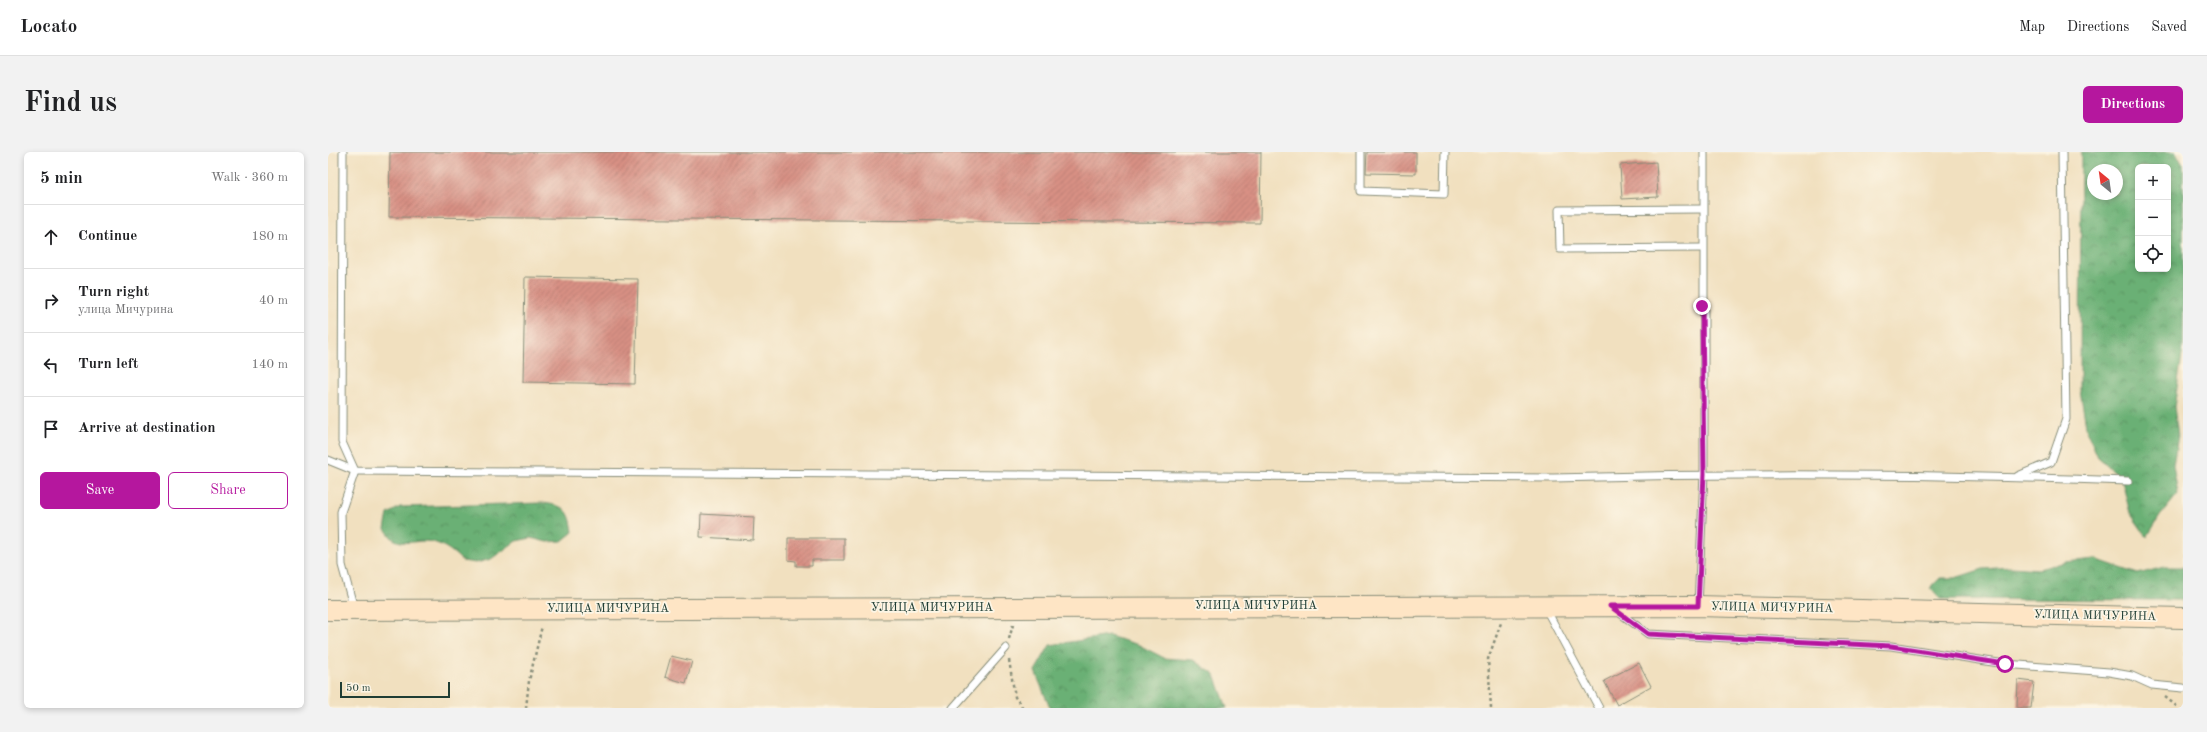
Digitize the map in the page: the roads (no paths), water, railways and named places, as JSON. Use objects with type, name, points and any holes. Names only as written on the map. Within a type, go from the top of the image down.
[{"type":"main road","name":"УЛИЦА МИЧУРИНА","points":[[328,610],[1507,605],[1698,606],[2183,618]]},
{"type":"lane","points":[[343,152],[342,442],[355,471],[341,512],[342,565],[354,610]]},
{"type":"lane","points":[[1361,152],[1361,191],[1444,194],[1445,152]]},
{"type":"lane","points":[[1698,606],[1704,474],[1704,152]]},
{"type":"lane","points":[[2016,477],[2050,462],[2066,419],[2062,152]]},
{"type":"lane","points":[[1703,209],[1560,210],[1560,249],[1703,248]]},
{"type":"lane","points":[[328,460],[355,471],[1553,478],[1704,474],[2016,477],[2128,481]]},
{"type":"lane","points":[[1544,606],[1599,708]]},
{"type":"lane","points":[[1610,606],[1648,634],[1891,646],[2005,664],[2109,672],[2132,676],[2152,685],[2183,688]]},
{"type":"lane","points":[[953,708],[1006,648]]}]
